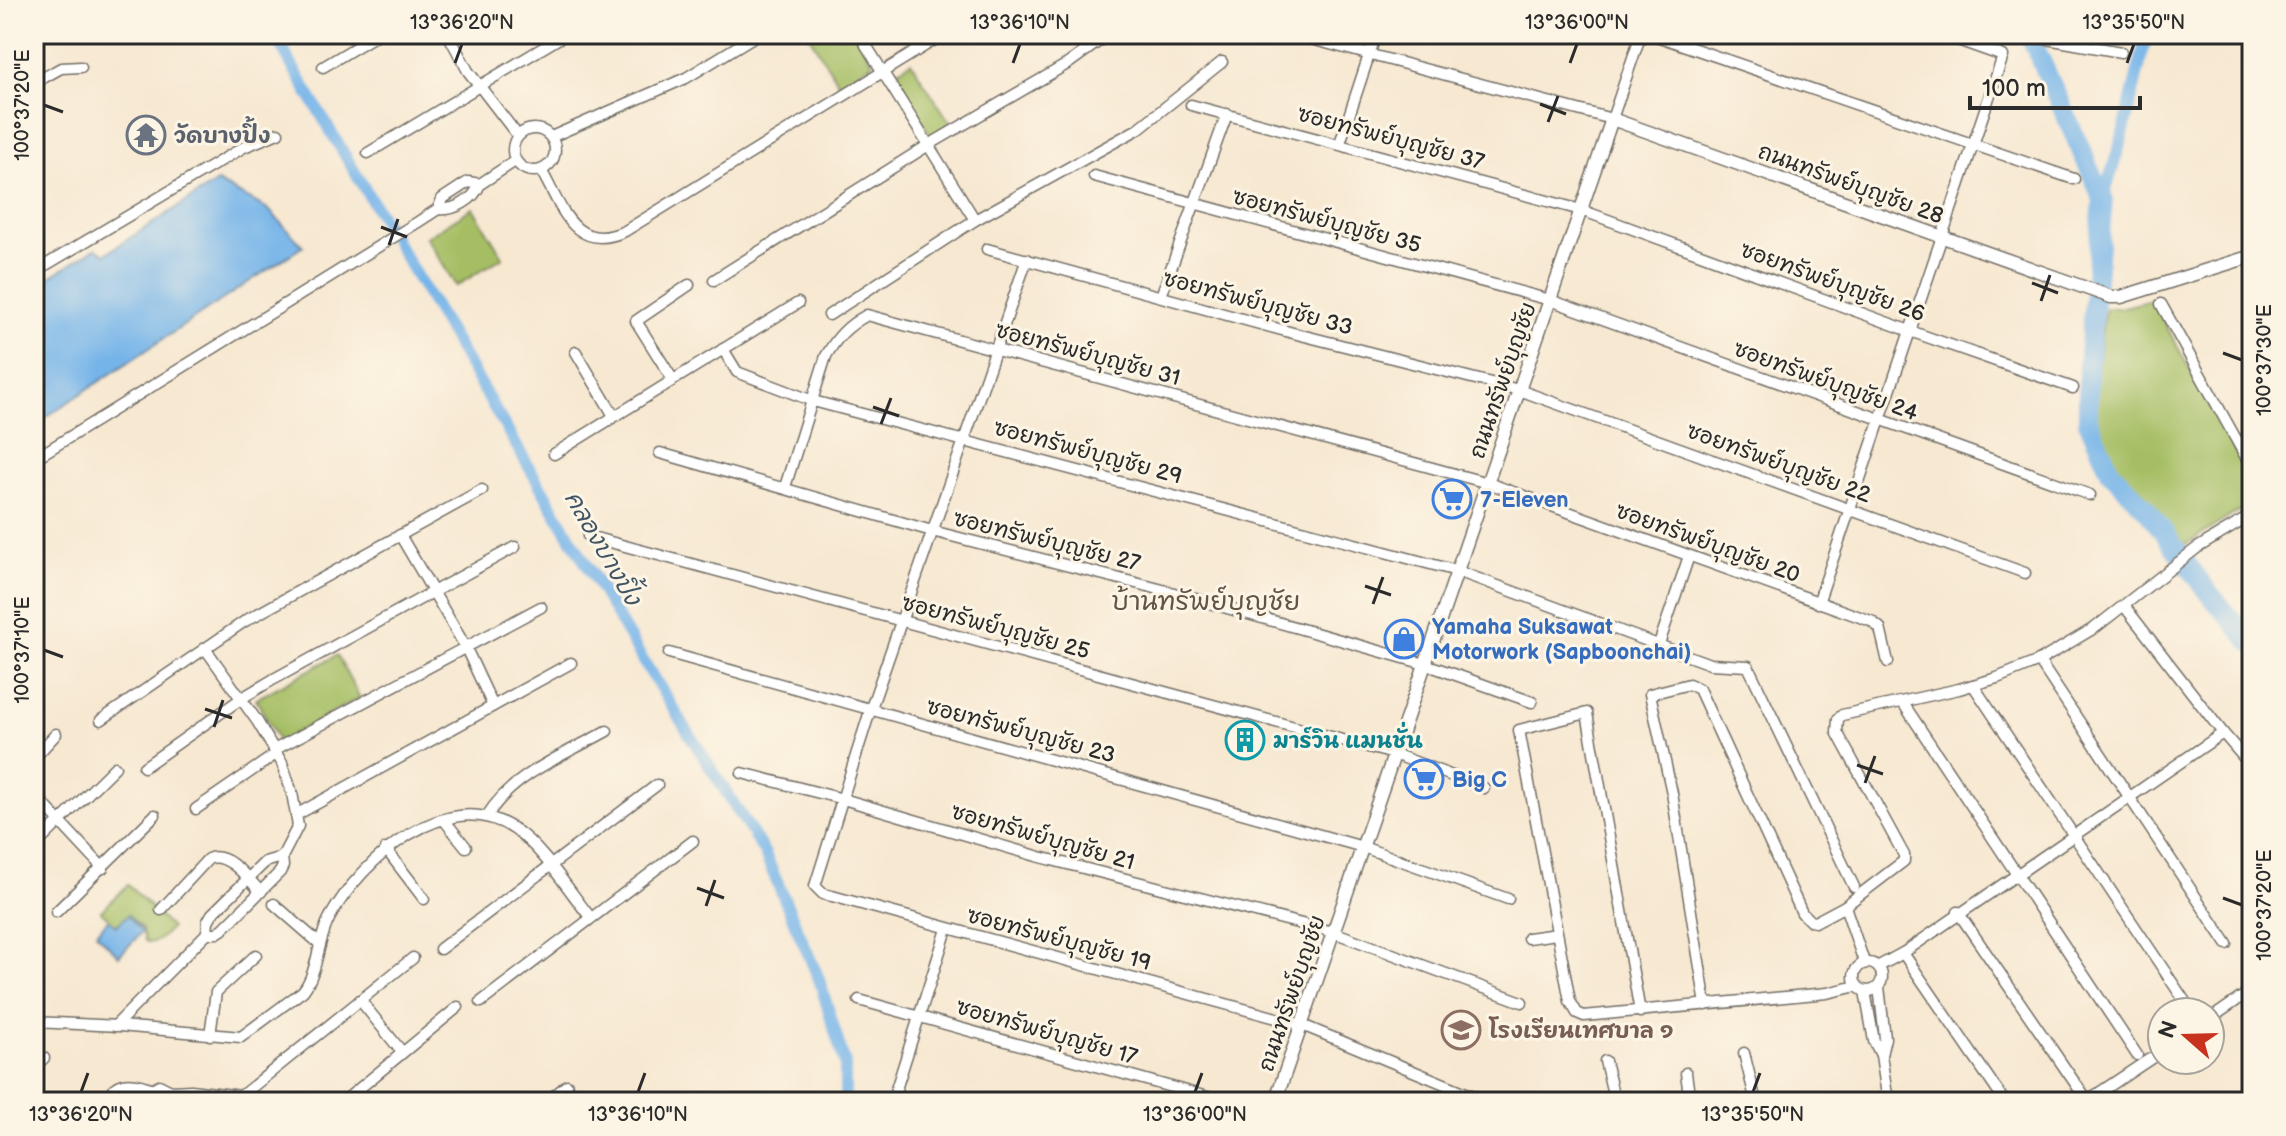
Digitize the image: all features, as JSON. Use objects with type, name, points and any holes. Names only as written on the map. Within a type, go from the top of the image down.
[{"type":"street","points":[[323,67],[378,34]]},
{"type":"street","points":[[448,34],[480,88],[518,136]]},
{"type":"street","points":[[368,153],[566,34]]},
{"type":"street","points":[[551,137],[686,78],[758,34]]},
{"type":"street","points":[[859,34],[975,220]]},
{"type":"street","points":[[541,170],[572,224],[582,234],[609,238],[885,73],[944,34]]},
{"type":"street","points":[[714,280],[927,146],[1069,63],[1109,34]]},
{"type":"street","points":[[1292,34],[1612,119]]},
{"type":"street","points":[[1340,143],[1376,34]]},
{"type":"street","name":"ถนนทรัพย์บุญชัย","points":[[1275,1102],[1641,34]]},
{"type":"street","points":[[1651,34],[2074,179]]},
{"type":"street","points":[[1818,603],[2003,56],[1941,34]]},
{"type":"street","points":[[2036,34],[2036,37],[2121,52]]},
{"type":"street","points":[[829,315],[975,220],[1138,129],[1222,62]]},
{"type":"street","points":[[34,83],[61,68],[81,67]]},
{"type":"street","name":"ซอยทรัพย์บุญชัย 37","points":[[1191,105],[1581,210]]},
{"type":"street","points":[[1161,296],[1227,114]]},
{"type":"street","name":"ถนนทรัพย์บุญชัย 28","points":[[1612,119],[2111,297],[2121,297],[2252,256]]},
{"type":"street","points":[[535,129],[551,137],[554,156],[547,167],[527,171],[515,161],[512,148],[518,136],[535,129]]},
{"type":"street","points":[[34,272],[244,147],[278,133]]},
{"type":"street","points":[[34,459],[418,222],[438,209],[442,199],[468,182],[480,184],[515,161]]},
{"type":"street","name":"ซอยทรัพย์บุญชัย 35","points":[[1094,176],[1550,300]]},
{"type":"street","name":"ซอยทรัพย์บุญชัย 26","points":[[1581,210],[2073,388]]},
{"type":"street","name":"ซอยทรัพย์บุญชัย 33","points":[[987,249],[1519,390]]},
{"type":"street","points":[[843,799],[870,711],[1027,259]]},
{"type":"street","points":[[673,380],[636,321],[689,285]]},
{"type":"street","name":"ซอยทรัพย์บุญชัย 24","points":[[1550,300],[1878,421],[2090,495]]},
{"type":"street","points":[[554,454],[798,303]]},
{"type":"street","points":[[2161,304],[2252,468]]},
{"type":"street","name":"ซอยทรัพย์บุญชัย 31","points":[[785,487],[826,356],[849,325],[867,315],[1488,483]]},
{"type":"street","name":"ซอยทรัพย์บุญชัย 29","points":[[723,349],[737,372],[813,401],[1457,571],[1710,664],[1745,665],[1750,668],[1854,887]]},
{"type":"street","points":[[576,352],[614,416]]},
{"type":"street","name":"ซอยทรัพย์บุญชัย 22","points":[[1519,390],[2025,573]]},
{"type":"street","name":"ซอยทรัพย์บุญชัย 27","points":[[660,453],[932,531],[1167,591],[1425,664],[1532,702]]},
{"type":"street","name":"ซอยทรัพย์บุญชัย 20","points":[[1488,483],[1877,624],[1888,662]]},
{"type":"street","points":[[101,720],[245,621],[482,490]]},
{"type":"street","points":[[1706,1005],[1672,793],[1650,694],[1689,684],[1699,689],[1806,919],[1815,922],[1845,906],[1902,865],[1904,855],[1862,782],[1836,724],[1842,715],[1973,685],[2039,661],[2125,607],[2197,548],[2252,515]]},
{"type":"street","points":[[400,535],[465,646],[493,706]]},
{"type":"street","name":"ซอยทรัพย์บุญชัย 25","points":[[588,536],[1394,754],[1484,788]]},
{"type":"street","points":[[144,767],[242,698],[515,547]]},
{"type":"street","points":[[1659,644],[1689,556]]},
{"type":"street","points":[[196,809],[275,752],[541,607]]},
{"type":"street","points":[[2125,607],[2252,767]]},
{"type":"street","points":[[205,648],[242,698],[275,752],[292,793],[298,826],[282,857],[280,872],[223,929],[217,933],[207,933]]},
{"type":"street","name":"ซอยทรัพย์บุญชัย 23","points":[[669,653],[1363,847],[1508,899]]},
{"type":"street","points":[[2039,661],[2227,944]]},
{"type":"street","points":[[296,815],[571,663]]},
{"type":"street","points":[[1973,685],[2181,996]]},
{"type":"street","points":[[1903,703],[2137,1055]]},
{"type":"street","points":[[1640,1012],[1587,713],[1519,730],[1570,1001],[1577,1013],[1584,1016],[1640,1012],[1879,987]]},
{"type":"street","points":[[487,816],[523,779],[607,731]]},
{"type":"street","points":[[1864,962],[1879,966],[1903,953],[1958,912],[2223,733]]},
{"type":"street","points":[[34,758],[56,734]]},
{"type":"street","points":[[34,847],[115,767]]},
{"type":"street","name":"ซอยทรัพย์บุญชัย 21","points":[[742,773],[1040,857],[1333,932],[1522,1002]]},
{"type":"street","points":[[440,949],[657,785]]},
{"type":"street","points":[[34,794],[103,868]]},
{"type":"street","name":"ซอยทรัพย์บุญชัย 19","points":[[843,799],[815,880],[815,886],[823,894],[1302,1025],[1465,1097],[1488,1102]]},
{"type":"street","points":[[56,912],[155,815]]},
{"type":"street","points":[[34,1022],[241,1037],[303,991],[310,981],[328,919],[354,880],[386,849],[413,831],[444,820],[487,816],[516,829],[590,917]]},
{"type":"street","points":[[444,820],[466,847]]},
{"type":"street","points":[[481,1002],[693,841]]},
{"type":"street","points":[[386,849],[424,899]]},
{"type":"street","points":[[161,910],[214,856],[225,859],[261,892]]},
{"type":"street","points":[[115,1026],[207,933],[212,914],[268,860],[282,857]]},
{"type":"street","points":[[274,904],[320,944]]},
{"type":"street","points":[[1845,906],[1864,962]]},
{"type":"street","points":[[1958,912],[2088,1101],[2146,1062]]},
{"type":"street","points":[[892,1102],[947,929]]},
{"type":"street","points":[[1528,938],[1557,934]]},
{"type":"street","points":[[1903,953],[2005,1102]]},
{"type":"street","points":[[210,1035],[216,992],[256,955]]},
{"type":"street","points":[[100,1102],[120,1083],[128,1081],[151,1088],[164,1085],[172,1096],[191,1090],[237,1099],[413,958]]},
{"type":"street","points":[[1864,962],[1854,972],[1881,1055],[1888,1102]]},
{"type":"street","points":[[1879,966],[1882,973],[1879,987],[1885,1038],[1881,1055]]},
{"type":"street","points":[[2226,1008],[2252,990]]},
{"type":"street","points":[[360,1000],[402,1052]]},
{"type":"street","name":"ซอยทรัพย์บุญชัย 17","points":[[859,1000],[1225,1102]]},
{"type":"street","points":[[343,1102],[458,1007]]},
{"type":"street","points":[[1744,1053],[1756,1102]]},
{"type":"street","points":[[34,1067],[44,1058]]},
{"type":"street","points":[[1605,1061],[1615,1102]]},
{"type":"street","points":[[1686,1073],[1690,1102]]},
{"type":"street","points":[[547,1102],[567,1085]]},
{"type":"street","points":[[146,1102],[147,1092],[151,1088]]},
{"type":"green space","points":[[808,34],[855,34],[873,63],[839,84]]},
{"type":"green space","points":[[911,62],[951,124],[932,137],[892,74]]},
{"type":"green space","points":[[473,208],[503,257],[456,286],[426,237]]},
{"type":"green space","points":[[2152,300],[2252,483],[2252,503],[2183,546],[2123,478],[2104,447],[2096,420],[2097,371],[2105,308],[2120,308]]},
{"type":"green space","points":[[337,655],[360,698],[279,742],[256,699]]},
{"type":"green space","points":[[128,885],[171,928],[156,941],[145,941],[142,929],[128,915],[116,926],[101,911]]},
{"type":"water","points":[[217,182],[268,209],[303,246],[34,425],[34,287],[96,248],[105,254]]},
{"type":"water","points":[[128,915],[142,932],[119,956],[96,933],[109,919],[116,926]]},
{"type":"waterway","name":"คลองบางปิ้ง","points":[[276,34],[644,662],[764,852],[819,979],[845,1064],[845,1102]]},
{"type":"waterway","points":[[2029,34],[2103,199],[2088,369],[2088,421],[2110,471],[2147,510],[2209,593],[2252,643]]},
{"type":"waterway","points":[[2103,199],[2122,138],[2147,34]]},
{"type":"place","name":"วัดบางปิ้ง","points":[[146,135]]},
{"type":"place","name":"7-Eleven","points":[[1452,499]]},
{"type":"place","name":"Yamaha Suksawat Motorwork (Sapboonchai)","points":[[1404,639]]},
{"type":"place","name":"มาร์วิน แมนชั่น","points":[[1245,740]]},
{"type":"place","name":"Big C","points":[[1424,779]]},
{"type":"place","name":"โรงเรียนเทศบาล ๑","points":[[1461,1030]]},
{"type":"district","name":"บ้านทรัพย์บุญชัย","points":[[1206,601]]}]
